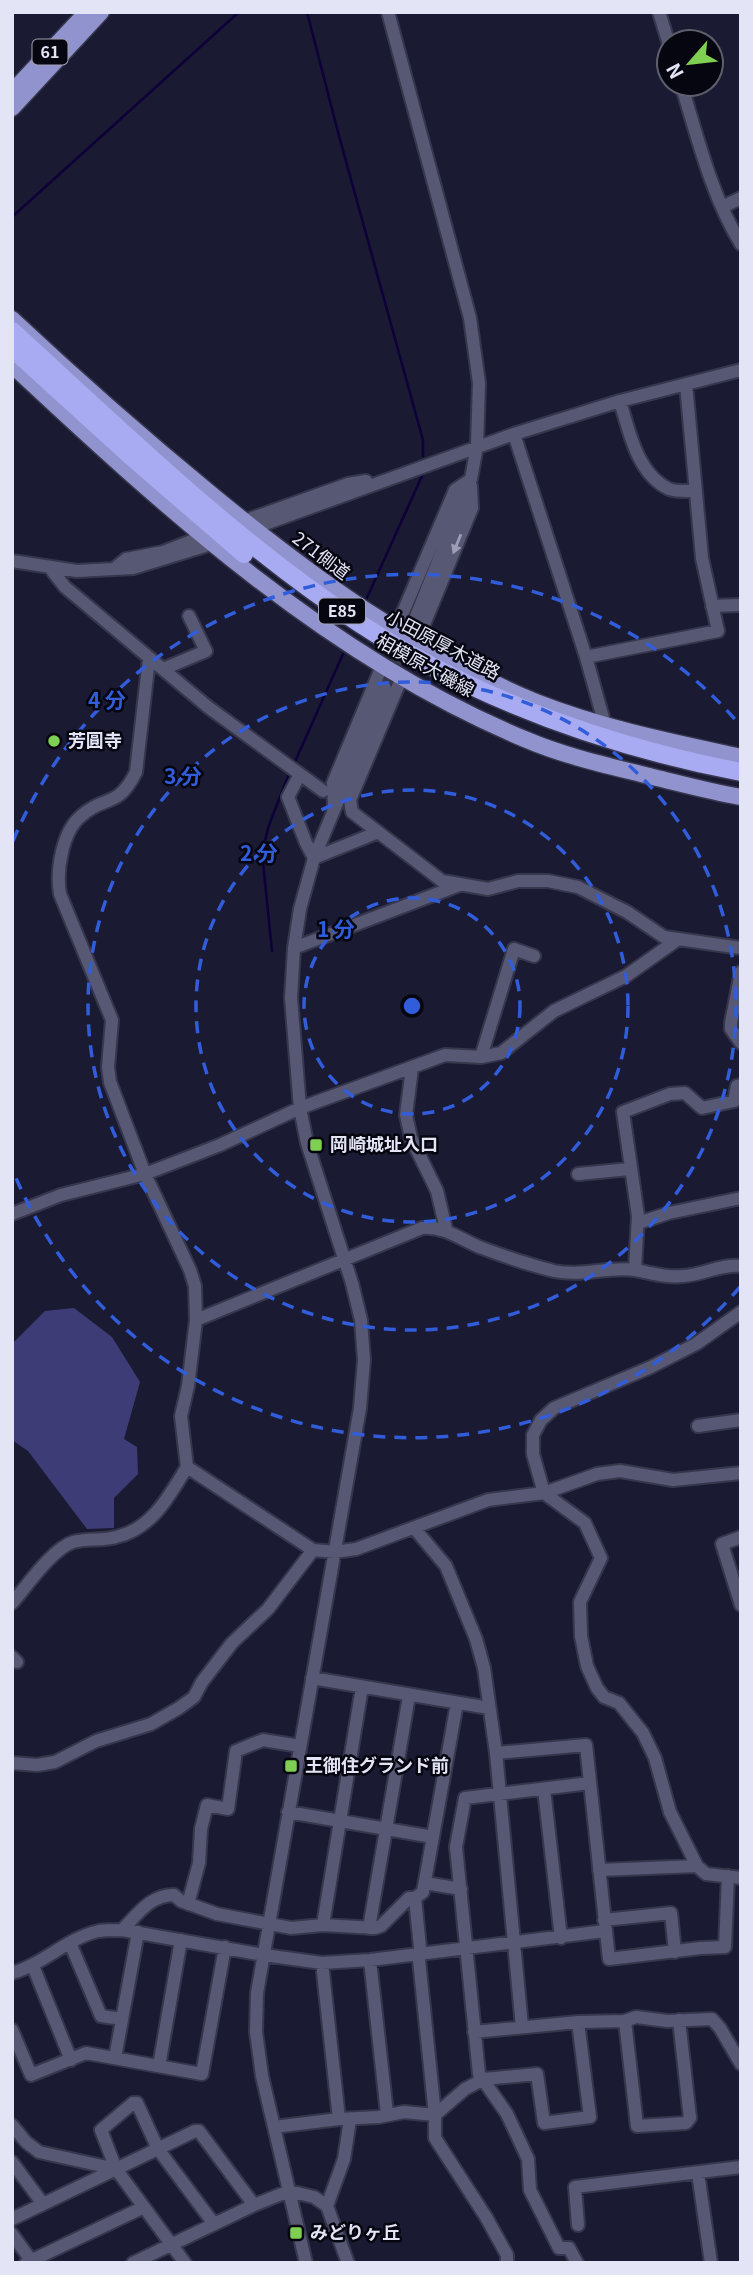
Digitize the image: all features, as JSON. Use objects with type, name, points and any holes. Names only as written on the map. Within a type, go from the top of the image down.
[{"type":"highway","name":"小田原厚木道路","points":[[12,331],[245,540],[311,590],[417,658],[493,696],[558,723],[670,757],[741,772]]},
{"type":"highway","name":"小田原厚木道路","points":[[12,348],[238,550],[305,600],[411,668],[490,708],[556,735],[668,767],[741,782]]},
{"type":"main road","points":[[12,78],[74,12]]},
{"type":"main road","name":"61","points":[[12,92],[87,12]]},
{"type":"main road","points":[[12,108],[101,12]]},
{"type":"main road","name":"271側道","points":[[12,319],[145,440],[318,578],[537,702],[652,738],[741,757]]},
{"type":"main road","name":"相模原大磯線","points":[[12,365],[204,541],[389,679],[570,756],[741,797]]},
{"type":"street","points":[[388,12],[470,318],[479,383],[477,446],[471,479],[472,508],[409,630]]},
{"type":"street","points":[[685,98],[702,155],[722,207],[741,244]]},
{"type":"street","points":[[722,207],[741,198]]},
{"type":"street","points":[[262,525],[513,434],[620,401],[741,370]]},
{"type":"street","points":[[586,657],[718,631],[702,558],[686,384]]},
{"type":"street","points":[[620,401],[630,436],[644,468],[671,491],[696,491]]},
{"type":"street","points":[[513,434],[586,657],[605,725]]},
{"type":"street","points":[[244,521],[348,484],[387,479]]},
{"type":"street","points":[[409,630],[455,490],[471,479]]},
{"type":"street","points":[[12,561],[76,571],[114,569],[126,559],[204,541]]},
{"type":"street","points":[[50,568],[65,587],[149,659],[208,707],[323,791]]},
{"type":"street","points":[[712,606],[741,605]]},
{"type":"street","points":[[163,670],[206,651],[189,616]]},
{"type":"street","points":[[12,1603],[62,1549],[73,1542],[116,1538],[135,1531],[151,1520],[187,1467],[181,1416],[188,1386],[196,1320],[195,1286],[145,1174],[110,1082],[108,1067],[112,1020],[60,894],[57,876],[71,829],[81,815],[117,799],[127,789],[136,772],[149,659]]},
{"type":"street","points":[[303,2262],[262,2076],[256,2032],[257,1993],[360,1408],[364,1360],[361,1320],[307,1143],[300,1108],[291,998],[300,909],[314,858],[389,679]]},
{"type":"street","points":[[389,679],[350,800],[352,812],[376,832],[442,881],[488,889],[518,881],[548,881],[578,887],[627,912],[664,937],[741,948]]},
{"type":"street","points":[[294,770],[288,797],[314,858]]},
{"type":"street","points":[[314,858],[376,832]]},
{"type":"street","points":[[294,948],[460,884]]},
{"type":"street","points":[[12,1214],[61,1195],[145,1174],[220,1145],[300,1108],[445,1055],[481,1057],[501,1053],[554,1011],[626,976],[677,940]]},
{"type":"street","points":[[481,1057],[514,950],[534,956]]},
{"type":"street","points":[[741,972],[731,1030],[741,1043]]},
{"type":"street","points":[[412,1068],[406,1115],[411,1138],[437,1191],[446,1229]]},
{"type":"street","points":[[635,1270],[638,1223],[623,1112],[670,1094],[685,1093],[702,1108],[724,1104],[734,1101],[737,1086],[741,1085]]},
{"type":"street","points":[[578,1174],[630,1169]]},
{"type":"street","points":[[638,1223],[669,1213],[741,1198]]},
{"type":"street","points":[[196,1320],[422,1228],[446,1229],[472,1244],[509,1259],[558,1272],[635,1270],[660,1276],[685,1276],[731,1265],[741,1266]]},
{"type":"street","points":[[496,1753],[586,1745],[609,1959],[724,1947],[735,1877],[706,1874],[696,1866],[670,1812],[655,1758],[643,1733],[619,1703],[604,1697],[597,1688],[587,1666],[581,1636],[580,1602],[601,1558],[585,1523],[544,1493],[533,1454],[533,1435],[541,1420],[554,1408],[696,1344],[741,1312]]},
{"type":"street","points":[[698,1426],[741,1420]]},
{"type":"street","points":[[187,1467],[313,1550],[335,1552],[356,1549],[415,1529],[488,1500],[544,1493],[597,1474],[620,1471],[673,1480],[741,1473]]},
{"type":"street","points":[[415,1529],[446,1566],[476,1639],[484,1668],[496,1753],[522,2027]]},
{"type":"street","points":[[741,1536],[722,1544],[741,1605]]},
{"type":"street","points":[[12,1763],[37,1765],[55,1762],[96,1741],[150,1724],[179,1708],[194,1697],[232,1643],[268,1609],[313,1550]]},
{"type":"street","points":[[312,1678],[489,1708]]},
{"type":"street","points":[[323,1924],[362,1687]]},
{"type":"street","points":[[369,1928],[409,1696]]},
{"type":"street","points":[[121,1930],[150,1902],[162,1895],[174,1895],[188,1904],[217,1914],[291,1928],[323,1924],[369,1928],[381,1926],[409,1898],[415,1898],[424,1892],[457,1703]]},
{"type":"street","points":[[188,1904],[199,1863],[200,1840],[207,1805],[228,1809],[236,1751],[263,1740],[300,1746]]},
{"type":"street","points":[[577,2263],[569,2248],[559,2248],[530,2190],[528,2159],[507,2114],[479,2074],[456,1847],[465,1798],[590,1783]]},
{"type":"street","points":[[544,1790],[561,1938]]},
{"type":"street","points":[[288,1812],[433,1837]]},
{"type":"street","points":[[599,1870],[696,1866]]},
{"type":"street","points":[[425,1883],[461,1889]]},
{"type":"street","points":[[415,1898],[435,2138],[486,2217],[507,2255],[507,2263]]},
{"type":"street","points":[[12,1973],[33,1966],[70,1943],[99,1931],[121,1930],[322,1963],[561,1938],[604,1926],[671,1913],[675,1952]]},
{"type":"street","points":[[115,2058],[138,1932]]},
{"type":"street","points":[[159,2066],[181,1940]]},
{"type":"street","points":[[70,1943],[101,2016],[122,2019]]},
{"type":"street","points":[[12,2031],[31,2076],[86,2053],[202,2074],[225,1947]]},
{"type":"street","points":[[370,1960],[387,2114]]},
{"type":"street","points":[[322,1963],[344,2119],[344,2159],[327,2206]]},
{"type":"street","points":[[33,1966],[71,2060]]},
{"type":"street","points":[[474,2032],[578,2022],[625,2021],[636,2017],[667,2021],[712,2019],[741,2064]]},
{"type":"street","points":[[625,2021],[637,2126],[685,2123],[690,2119],[679,2020]]},
{"type":"street","points":[[274,2127],[379,2117],[404,2112],[435,2115],[465,2090],[484,2080],[537,2074],[544,2123],[590,2117],[578,2022]]},
{"type":"street","points":[[185,2263],[116,2169],[102,2130],[133,2103],[137,2103],[158,2149],[214,2224]]},
{"type":"street","points":[[12,2125],[26,2142],[39,2152],[116,2169]]},
{"type":"street","points":[[12,2219],[195,2131],[199,2132],[254,2205]]},
{"type":"street","points":[[12,2162],[43,2204]]},
{"type":"street","points":[[578,2225],[575,2188],[741,2167]]},
{"type":"street","points":[[698,2173],[711,2263]]},
{"type":"street","points":[[133,2263],[289,2191],[314,2197],[327,2206],[348,2263]]},
{"type":"street","points":[[12,2234],[30,2262],[144,2207]]},
{"type":"shaded area","points":[[74,1308],[112,1337],[140,1382],[124,1439],[137,1447],[138,1474],[114,1498],[114,1528],[87,1529],[28,1451],[12,1440],[12,1344],[45,1311]]},
{"type":"waterway","points":[[12,217],[239,12]]},
{"type":"waterway","points":[[307,12],[423,440],[423,456]]},
{"type":"waterway","points":[[365,602],[422,476]]},
{"type":"waterway","points":[[294,764],[343,654]]},
{"type":"waterway","points":[[272,951],[262,852],[269,825],[289,774]]},
{"type":"tunnel","points":[[385,688],[404,643]]},
{"type":"place","name":"芳圓寺","points":[[54,741]]},
{"type":"place","name":"岡崎城址入口","points":[[316,1145]]},
{"type":"place","name":"王御住グランド前","points":[[291,1766]]},
{"type":"place","name":"みどりヶ丘","points":[[296,2233]]}]
